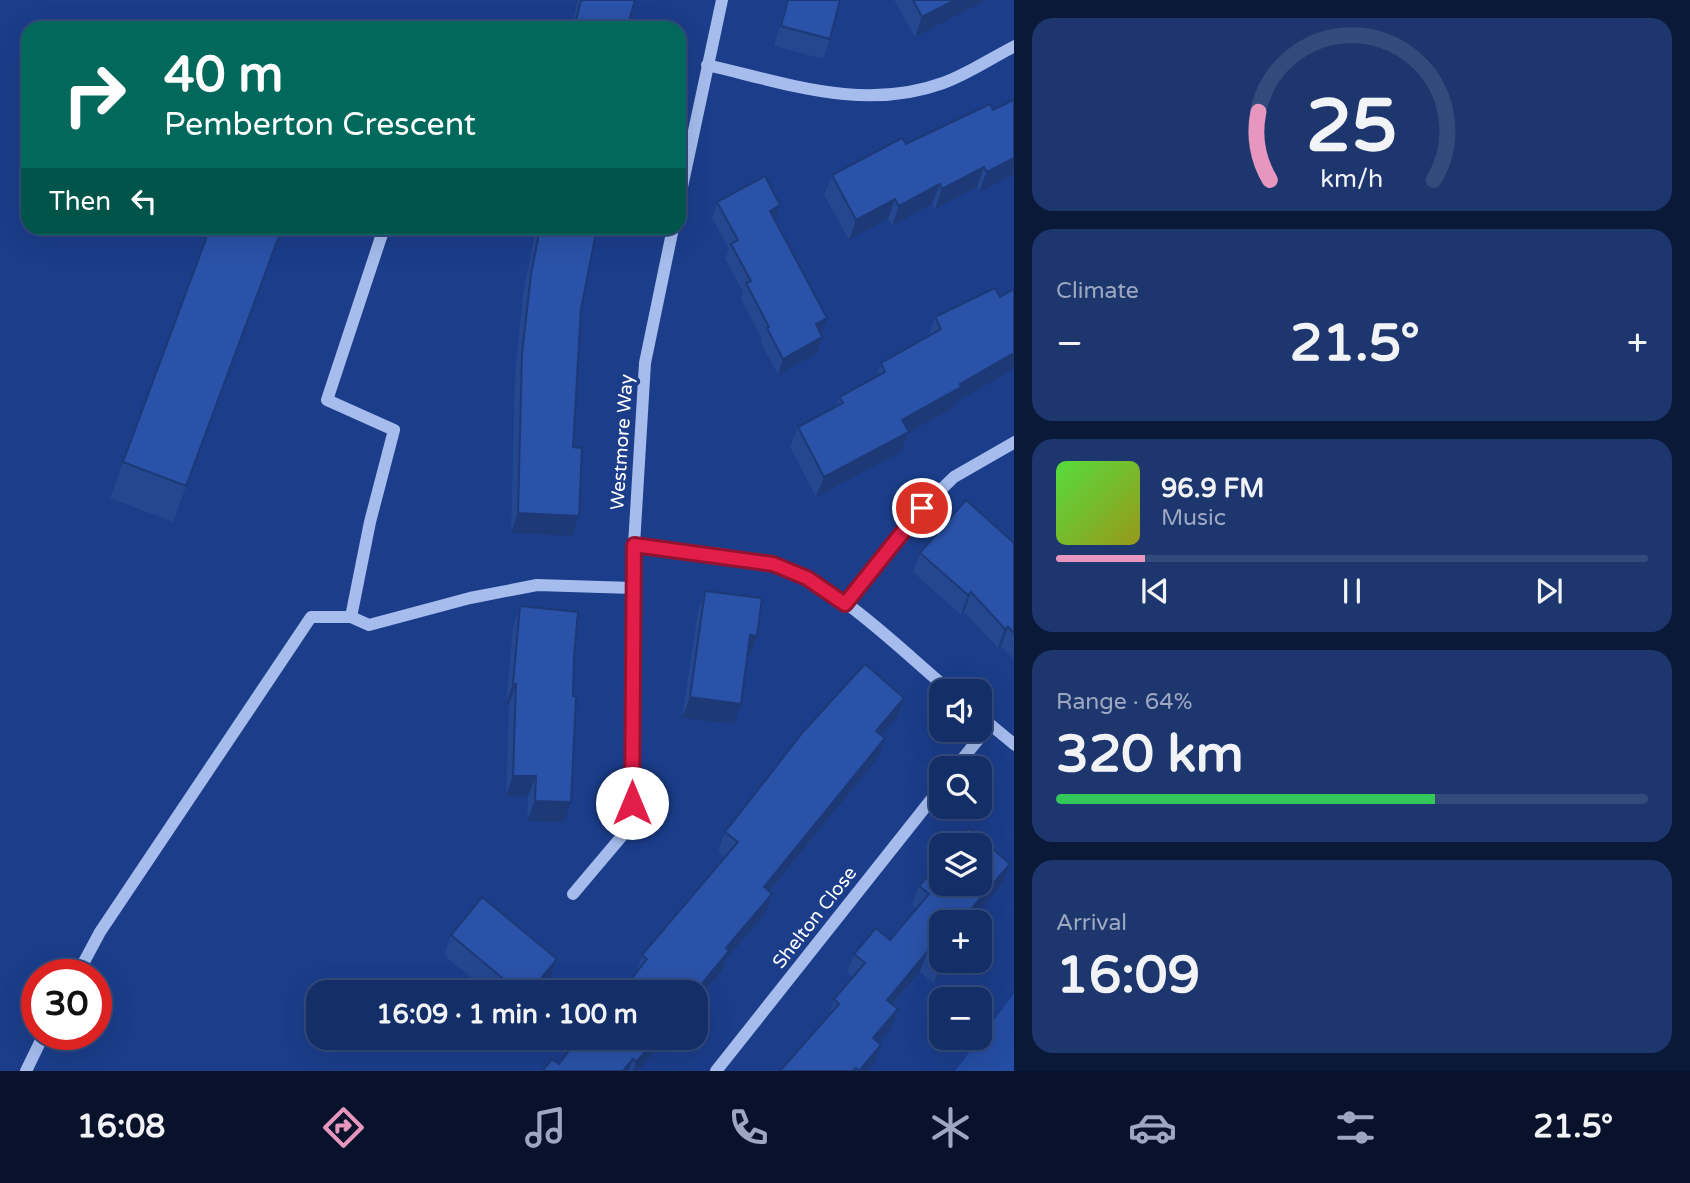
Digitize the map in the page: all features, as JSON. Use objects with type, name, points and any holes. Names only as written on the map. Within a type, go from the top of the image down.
[{"type":"street","points":[[686,168],[722,0]]},
{"type":"street","points":[[708,65],[816,90],[856,97],[887,97],[943,83],[1014,46]]},
{"type":"street","points":[[351,617],[370,522],[394,430],[327,400],[382,235]]},
{"type":"street","name":"Westmore Way","points":[[573,894],[622,836],[632,803],[634,545],[645,363],[672,235]]},
{"type":"street","points":[[845,604],[922,508],[954,477],[1014,442]]},
{"type":"street","points":[[634,545],[773,564],[807,578],[845,604],[936,679]]},
{"type":"street","points":[[86,959],[108,921],[311,617],[351,617],[369,625],[470,598],[537,585],[633,588]]},
{"type":"street","points":[[992,726],[1014,745]]},
{"type":"street","name":"Shelton Close","points":[[716,1071],[929,802]]},
{"type":"street","points":[[26,1071],[36,1050]]},
{"type":"shaded area","points":[[1014,994],[1014,1071],[955,1071],[971,1050],[992,1050],[992,1023]]},
{"type":"building","points":[[581,0],[635,0],[629,21],[576,21]]},
{"type":"building","points":[[788,0],[840,0],[830,39],[781,26]]},
{"type":"building","points":[[913,0],[955,0],[922,17]]},
{"type":"building","points":[[1014,100],[1014,158],[987,172],[984,167],[942,189],[940,184],[899,206],[895,199],[856,220],[832,175],[902,138],[906,144],[990,104],[993,110]]},
{"type":"building","points":[[765,176],[780,205],[770,211],[827,318],[816,324],[822,337],[783,359],[746,283],[751,281],[731,244],[738,240],[717,202]]},
{"type":"building","points":[[207,235],[279,235],[186,486],[123,462]]},
{"type":"building","points":[[539,235],[596,235],[581,309],[573,447],[582,448],[579,516],[518,513],[522,354],[531,274]]},
{"type":"building","points":[[995,288],[1000,297],[1014,289],[1014,353],[902,420],[909,432],[824,477],[798,427],[843,403],[839,397],[885,372],[881,363],[941,329],[935,317]]},
{"type":"building","points":[[966,500],[1014,543],[1014,633],[1008,627],[1005,629],[971,592],[968,595],[920,553]]},
{"type":"building","points":[[705,591],[762,598],[757,636],[750,635],[741,704],[690,697]]},
{"type":"building","points":[[520,606],[578,612],[574,656],[573,696],[576,696],[571,802],[535,801],[536,776],[513,776],[516,684],[513,684]]},
{"type":"building","points":[[865,664],[904,698],[876,731],[885,738],[764,887],[772,894],[726,948],[729,951],[705,980],[630,980],[647,959],[642,955],[738,842],[725,832],[803,732]]},
{"type":"building","points":[[992,848],[1010,864],[992,885]]},
{"type":"building","points":[[929,875],[929,894],[919,886]]},
{"type":"building","points":[[929,894],[982,896],[970,910],[929,910],[929,954],[927,952],[887,1000],[898,1009],[873,1038],[881,1045],[859,1071],[856,1068],[853,1071],[780,1071],[839,1004],[834,999],[865,963],[854,954],[876,928],[890,940]]},
{"type":"building","points":[[482,897],[557,959],[540,980],[505,980],[451,935]]},
{"type":"building","points":[[570,1050],[646,1050],[636,1062],[633,1059],[623,1071],[542,1071],[552,1059],[559,1064]]},
{"type":"route","points":[[632,803],[634,545],[773,564],[807,578],[845,604],[922,508]]}]
